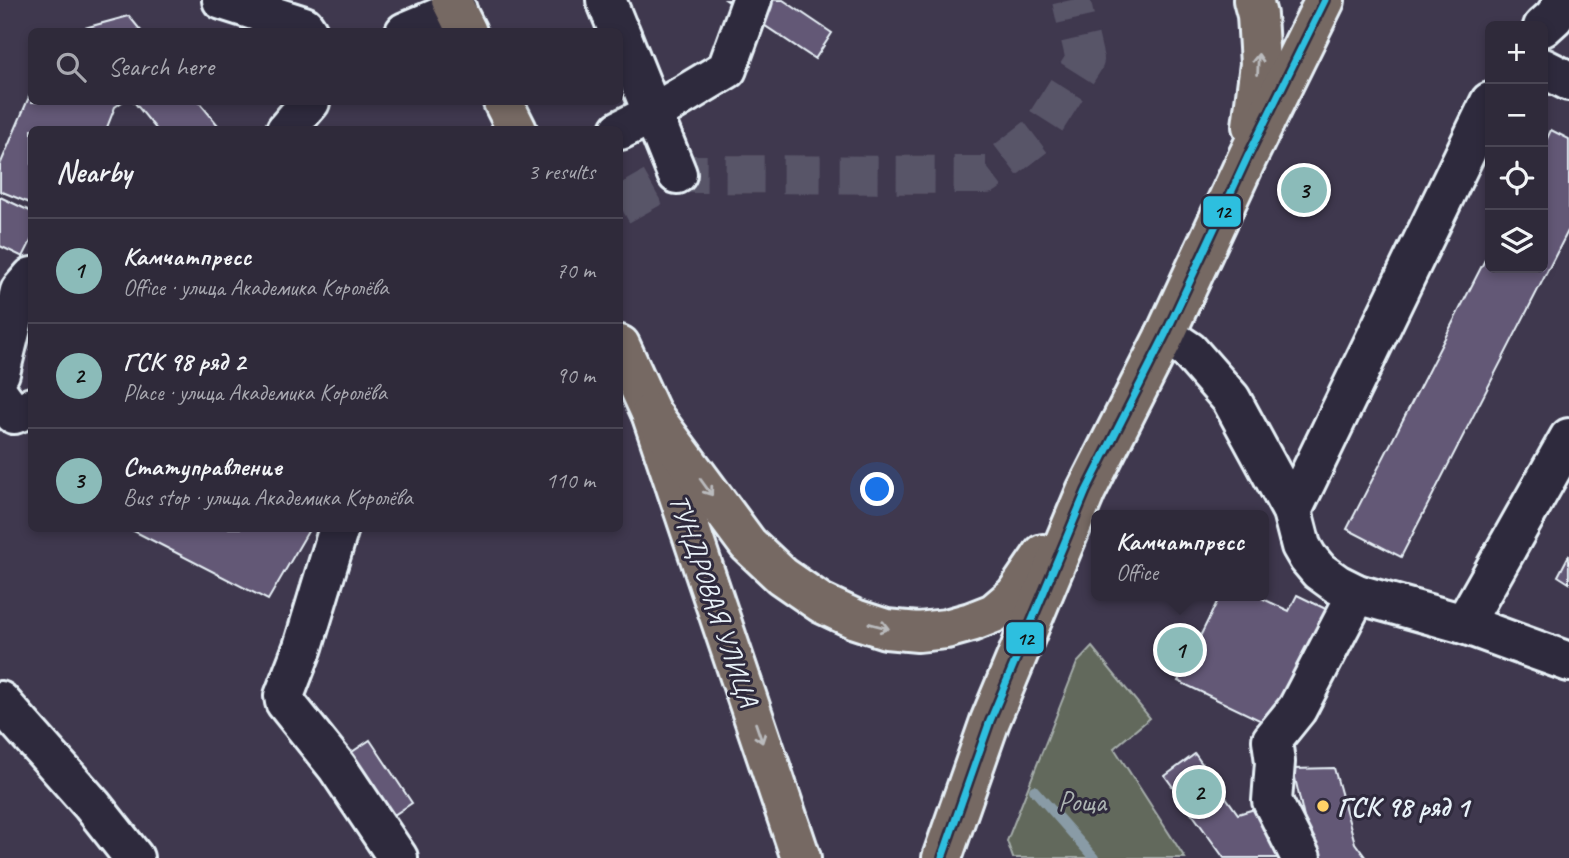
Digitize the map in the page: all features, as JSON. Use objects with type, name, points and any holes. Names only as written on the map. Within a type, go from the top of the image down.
[{"type":"main road","points":[[1248,156],[1260,64],[1253,0]]},
{"type":"main road","points":[[943,858],[990,721],[1086,491],[1165,335],[1248,156],[1312,8]]},
{"type":"main road","points":[[504,105],[515,126]]},
{"type":"main road","name":"ТУНДРОВАЯ УЛИЦА","points":[[623,351],[652,412],[801,858]]},
{"type":"main road","points":[[652,412],[748,544],[782,576],[821,603],[855,619],[886,629],[918,632],[946,629],[993,613],[1015,595],[1086,491]]},
{"type":"street","points":[[222,0],[300,19]]},
{"type":"street","points":[[606,0],[617,28]]},
{"type":"street","points":[[636,122],[727,69],[752,0]]},
{"type":"street","points":[[1548,22],[1565,0]]},
{"type":"street","points":[[417,28],[458,14]]},
{"type":"street","points":[[623,53],[636,122],[677,174]]},
{"type":"street","points":[[1548,70],[1569,81]]},
{"type":"street","points":[[289,126],[307,105]]},
{"type":"street","points":[[1292,511],[1485,112]]},
{"type":"street","points":[[0,373],[17,281]]},
{"type":"street","points":[[1165,335],[1189,351],[1231,399],[1292,511],[1301,546],[1319,571],[1357,594],[1464,624],[1569,662]]},
{"type":"street","points":[[1464,624],[1569,438]]},
{"type":"street","points":[[338,532],[303,647],[284,696],[285,702],[337,767],[398,858]]},
{"type":"street","points":[[1301,858],[1272,801],[1275,762],[1272,740],[1297,709],[1357,594]]},
{"type":"street","points":[[0,701],[134,858]]},
{"type":"green space","name":"Роща","points":[[1092,647],[1150,718],[1114,748],[1185,858],[1013,858],[1007,841],[1077,663]]},
{"type":"building","points":[[726,0],[783,0],[832,33],[815,59]]},
{"type":"building","points":[[129,16],[139,28],[85,28]]},
{"type":"building","points":[[28,99],[28,105],[118,105],[108,126],[28,126],[28,202],[0,191],[0,165]]},
{"type":"building","points":[[136,105],[201,105],[219,126],[154,126]]},
{"type":"building","points":[[1551,130],[1569,139],[1569,229],[1548,270],[1548,147]]},
{"type":"building","points":[[0,197],[28,210],[28,247],[23,257],[0,246]]},
{"type":"building","points":[[1485,260],[1485,273],[1546,273],[1401,557],[1347,529]]},
{"type":"building","points":[[136,532],[308,532],[268,600]]},
{"type":"building","points":[[1569,555],[1569,583],[1558,576]]},
{"type":"building","points":[[1297,595],[1332,612],[1276,728],[1178,681],[1218,601],[1268,601],[1289,611]]},
{"type":"building","points":[[370,740],[412,803],[382,823],[340,760]]},
{"type":"building","points":[[1195,754],[1238,814],[1261,807],[1284,858],[1224,858],[1165,776]]},
{"type":"building","name":"ГСК 98 ряд 1","points":[[1334,768],[1355,843],[1366,858],[1313,858],[1293,769]]},
{"type":"waterway","points":[[1034,790],[1094,858]]},
{"type":"tunnel","points":[[623,204],[677,174],[986,175],[1037,136],[1085,60],[1071,0]]},
{"type":"transit line","name":"12","points":[[942,858],[990,721],[1086,491],[1165,335],[1248,156],[1325,0]]},
{"type":"place","name":"Статуправление","points":[[1304,190]]},
{"type":"place","name":"Камчатпресс","points":[[1180,650]]},
{"type":"place","name":"ГСК 98 ряд 2","points":[[1199,792]]},
{"type":"place","name":"ГСК 98 ряд 1","points":[[1323,806]]}]
